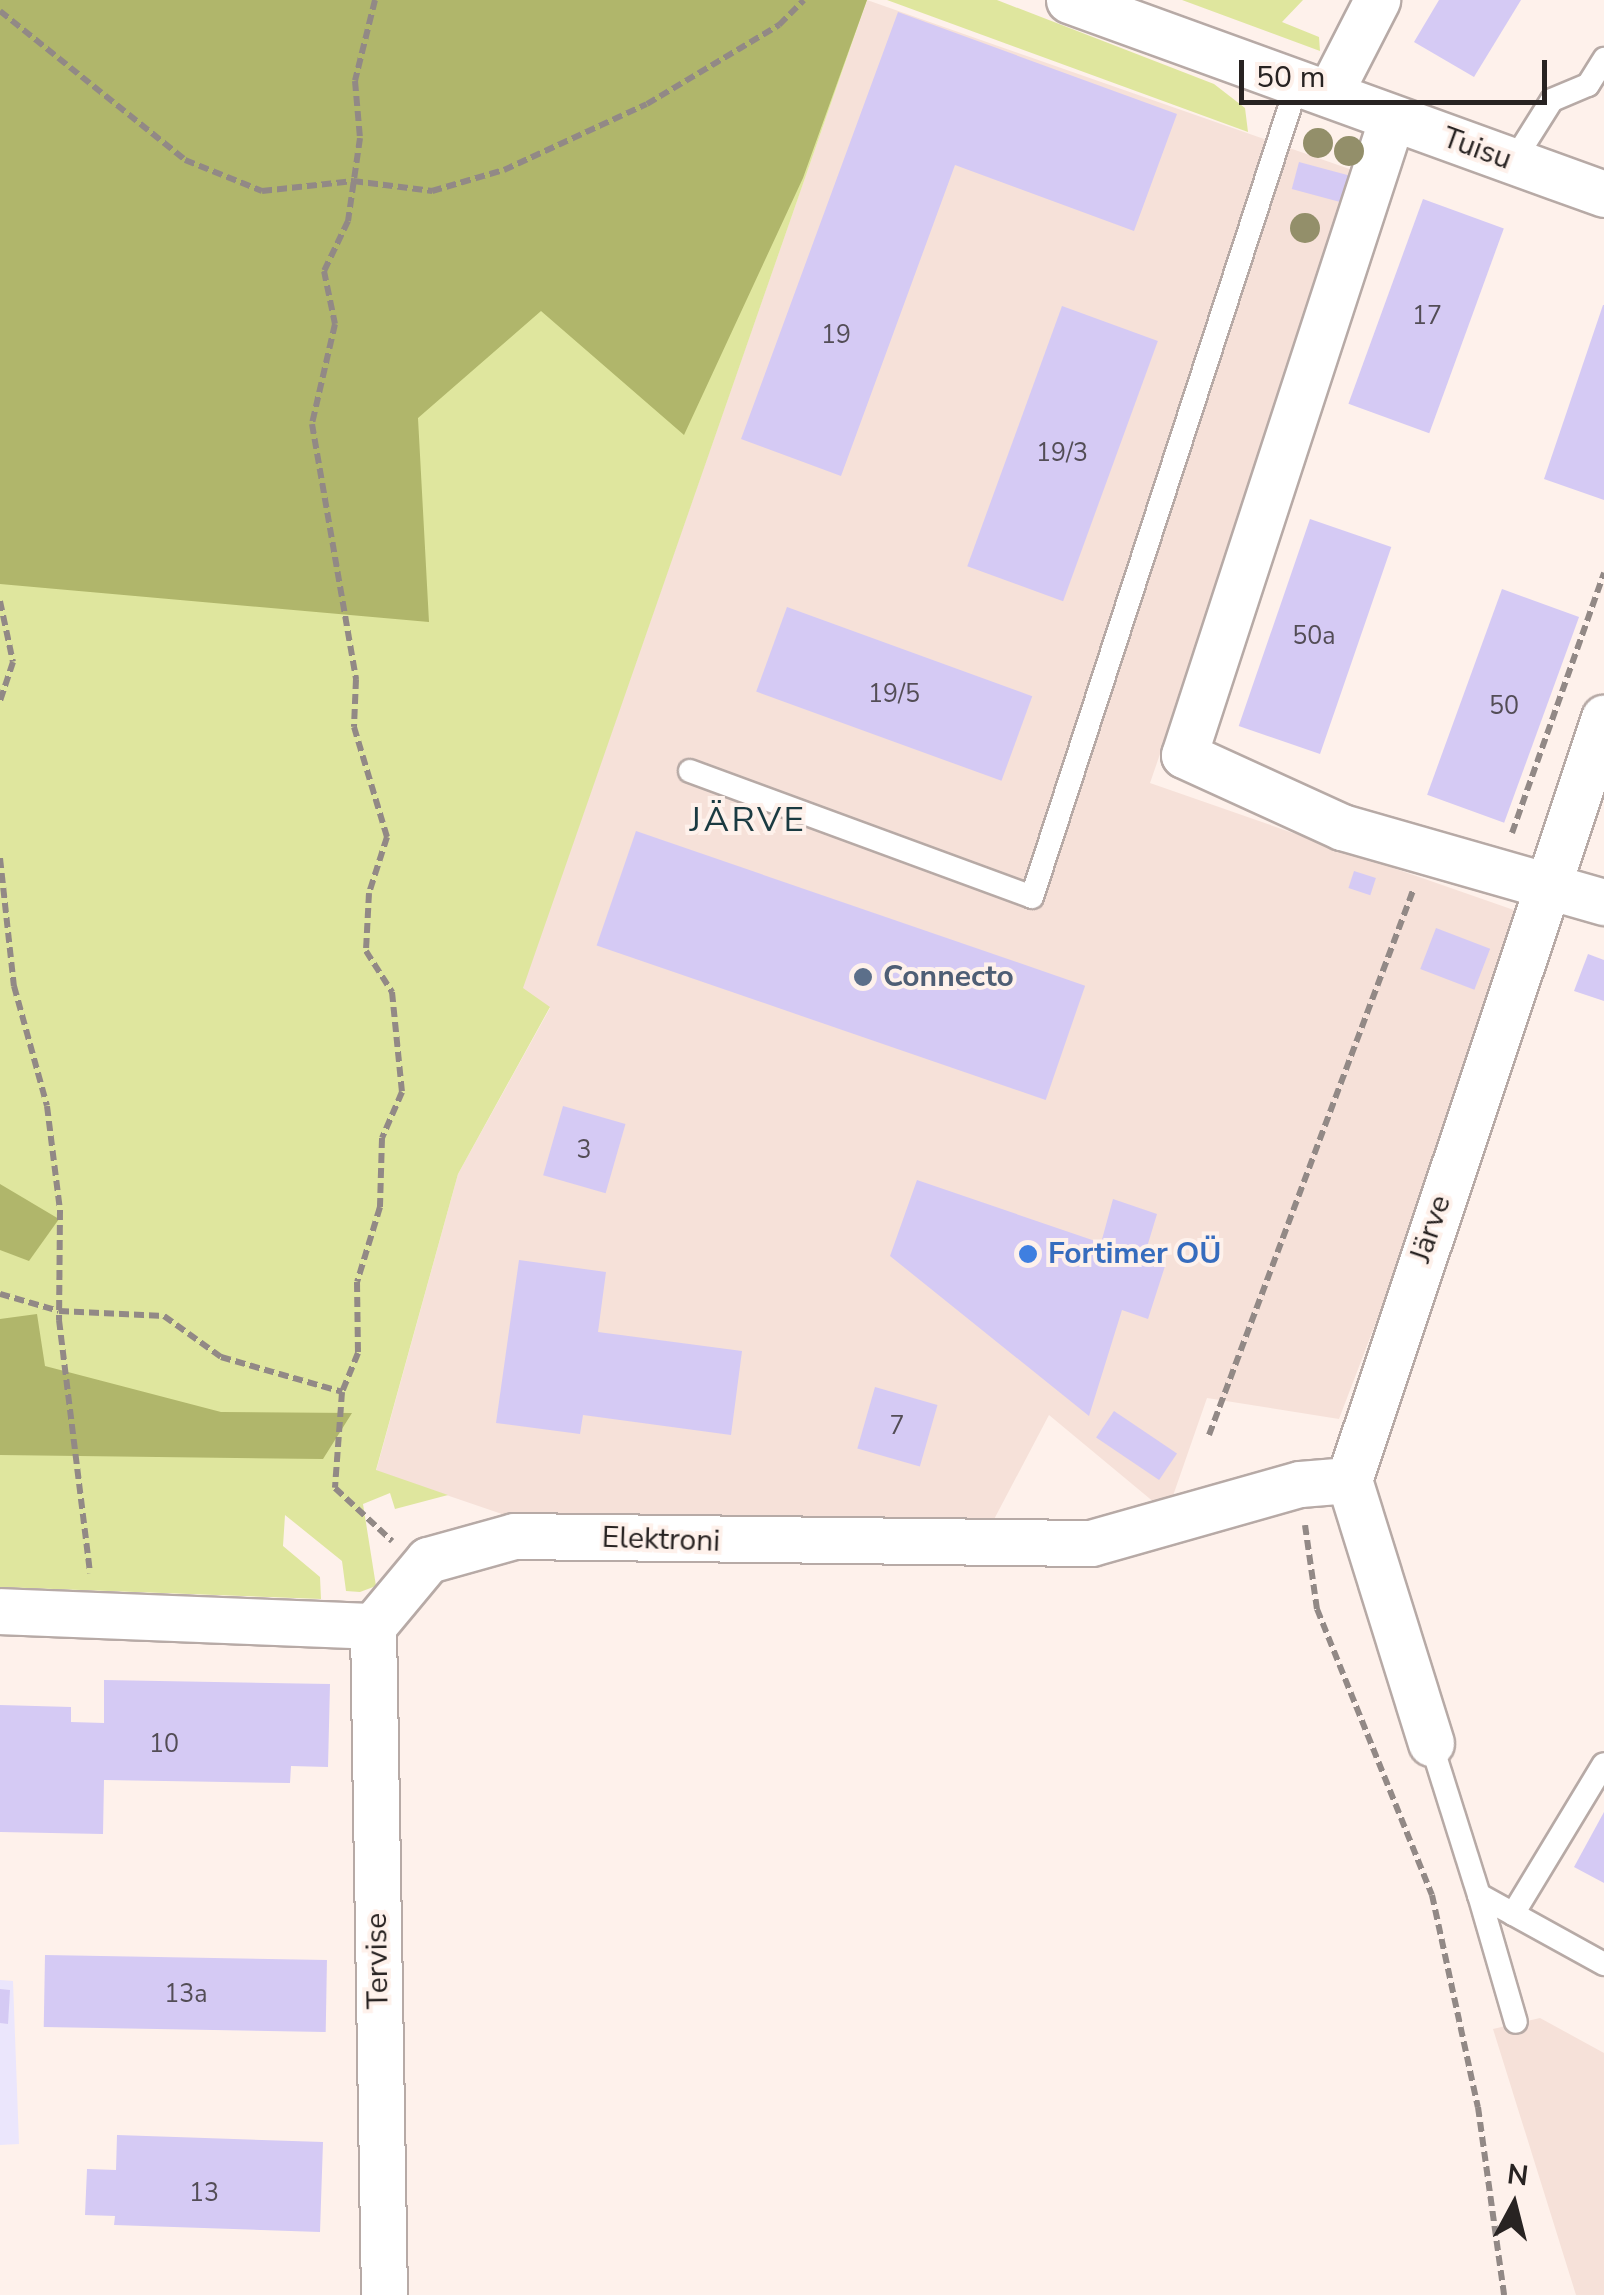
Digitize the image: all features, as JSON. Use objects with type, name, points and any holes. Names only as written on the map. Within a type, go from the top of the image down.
[{"type":"street","name":"Tuisu","points":[[1069,0],[1604,194]]},
{"type":"street","points":[[1313,90],[1377,0]]},
{"type":"street","points":[[1392,118],[1184,754],[1342,828],[1604,902]]},
{"type":"street","name":"Järve","points":[[1349,1480],[1604,718]]},
{"type":"street","points":[[1349,1480],[1431,1742]]},
{"type":"street","name":"Elektroni","points":[[428,1560],[514,1536],[1092,1543],[1300,1484],[1349,1480]]},
{"type":"street","points":[[0,1611],[372,1626],[428,1560]]},
{"type":"street","name":"Tervise","points":[[372,1626],[384,2295]]},
{"type":"lane","points":[[1513,162],[1552,100],[1588,85],[1604,59]]},
{"type":"lane","points":[[690,771],[1032,897],[1313,90]]},
{"type":"lane","points":[[1431,1742],[1516,2022]]},
{"type":"lane","points":[[1513,1914],[1604,1764]]},
{"type":"lane","points":[[1478,1896],[1604,1964]]},
{"type":"path","points":[[375,0],[355,81],[348,221],[324,271],[335,324],[312,424],[356,679],[354,727],[388,838],[369,893],[366,951],[392,992],[402,1092],[382,1138],[380,1207],[357,1282],[358,1353],[342,1392],[334,1488],[375,1532],[428,1560]]},
{"type":"path","points":[[0,11],[185,160],[262,191],[353,181],[432,191],[504,170],[647,104],[779,26],[804,0]]},
{"type":"path","points":[[1498,872],[1604,572]]},
{"type":"path","points":[[0,601],[13,662],[0,701]]},
{"type":"path","points":[[1210,1435],[1428,851]]},
{"type":"path","points":[[0,858],[14,986],[47,1106],[74,1481],[98,1615]]},
{"type":"path","points":[[0,1294],[59,1311],[164,1316],[221,1357],[342,1392]]},
{"type":"path","points":[[1300,1484],[1317,1609],[1432,1895],[1478,2107],[1504,2295]]},
{"type":"shaded area","points":[[867,0],[1361,173],[1150,783],[1531,916],[1339,1419],[1207,1398],[1167,1513],[1049,1415],[990,1527],[525,1522],[376,1471],[458,1174],[550,1008],[522,989]]},
{"type":"shaded area","points":[[0,1980],[13,1981],[19,2144],[0,2145]]},
{"type":"shaded area","points":[[1540,2018],[1604,2053],[1604,2295],[1576,2295],[1493,2029]]},
{"type":"green space","points":[[0,0],[867,0],[523,988],[550,1007],[458,1174],[376,1470],[448,1495],[395,1509],[390,1493],[363,1504],[376,1586],[360,1592],[346,1591],[342,1561],[285,1515],[283,1546],[320,1577],[321,1599],[0,1587]]},
{"type":"green space","points":[[0,0],[867,0],[803,178],[684,435],[541,311],[418,418],[429,622],[0,584]]},
{"type":"green space","points":[[887,0],[997,0],[1214,84],[1245,108],[1248,132]]},
{"type":"green space","points":[[1182,0],[1303,0],[1282,22],[1319,37],[1320,51]]},
{"type":"green space","points":[[0,1184],[59,1219],[29,1261],[0,1250]]},
{"type":"green space","points":[[37,1314],[45,1366],[221,1412],[352,1413],[323,1459],[0,1455],[0,1319]]},
{"type":"building","points":[[1439,0],[1521,0],[1474,77],[1414,42]]},
{"type":"building","points":[[898,12],[1177,114],[1134,231],[955,165],[841,476],[741,439]]},
{"type":"building","points":[[1299,162],[1348,175],[1341,202],[1292,189]]},
{"type":"building","points":[[1423,199],[1504,228],[1429,433],[1348,404]]},
{"type":"building","points":[[1604,305],[1604,500],[1544,479]]},
{"type":"building","points":[[1062,306],[1158,341],[1063,601],[967,566]]},
{"type":"building","points":[[1310,519],[1391,547],[1320,754],[1239,726]]},
{"type":"building","points":[[1502,589],[1579,617],[1504,823],[1427,795]]},
{"type":"building","points":[[787,607],[1032,696],[1001,781],[756,692]]},
{"type":"building","points":[[636,831],[1085,986],[1046,1100],[597,945]]},
{"type":"building","points":[[1354,871],[1376,878],[1370,895],[1348,888]]},
{"type":"building","points":[[1436,928],[1490,949],[1474,990],[1420,969]]},
{"type":"building","points":[[1588,954],[1604,960],[1604,1001],[1574,991]]},
{"type":"building","points":[[563,1106],[625,1124],[606,1193],[543,1175]]},
{"type":"building","points":[[917,1180],[1101,1243],[1113,1199],[1157,1214],[1144,1257],[1166,1263],[1148,1319],[1122,1310],[1089,1416],[890,1256]]},
{"type":"building","points":[[519,1260],[606,1272],[598,1332],[742,1351],[731,1435],[583,1415],[580,1434],[496,1423]]},
{"type":"building","points":[[875,1387],[937,1405],[920,1466],[857,1449]]},
{"type":"building","points":[[1114,1411],[1177,1453],[1159,1480],[1096,1438]]},
{"type":"building","points":[[104,1680],[330,1684],[328,1767],[291,1766],[290,1783],[104,1780],[103,1834],[0,1832],[0,1705],[71,1707],[71,1722],[104,1723]]},
{"type":"building","points":[[1604,1812],[1604,1883],[1574,1867]]},
{"type":"building","points":[[45,1955],[327,1960],[326,2032],[44,2027]]},
{"type":"building","points":[[0,1989],[10,1990],[8,2024],[0,2023]]},
{"type":"building","points":[[117,2135],[323,2142],[320,2232],[114,2225],[115,2216],[85,2215],[87,2169],[116,2170]]},
{"type":"place","name":"Connecto","points":[[863,977]]},
{"type":"place","name":"Fortimer OÜ","points":[[1028,1254]]},
{"type":"district","name":"JÄRVE","points":[[748,820]]}]
